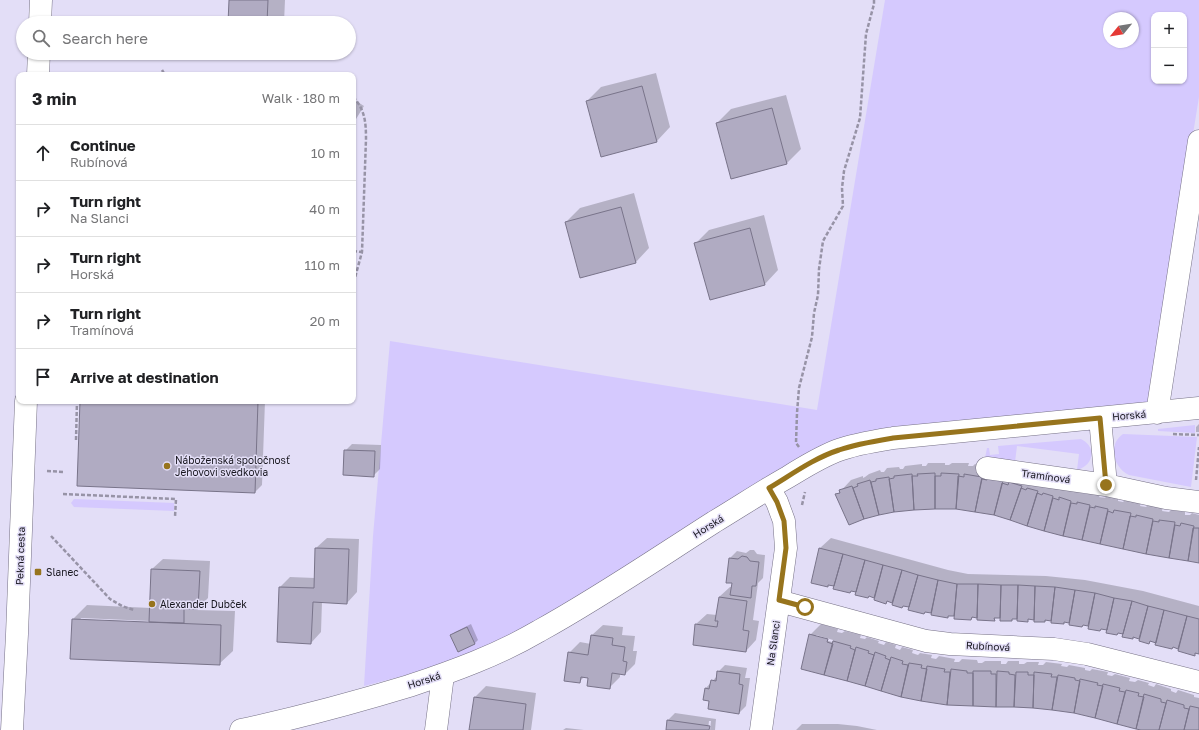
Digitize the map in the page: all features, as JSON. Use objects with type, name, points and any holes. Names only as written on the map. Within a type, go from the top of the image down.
[{"type":"street","points":[[40,16],[41,0]]},
{"type":"street","points":[[38,72],[39,60]]},
{"type":"street","points":[[1156,413],[1199,141]]},
{"type":"street","name":"Pekná cesta","points":[[8,721],[17,634],[26,404]]},
{"type":"street","name":"Horská","points":[[240,730],[368,699],[443,675],[481,660],[537,632],[577,609],[769,488],[818,459],[838,450],[859,444],[893,438],[1199,408]]},
{"type":"street","points":[[1100,418],[1106,485]]},
{"type":"street","name":"Tramínová","points":[[987,468],[1106,485],[1166,498],[1199,502]]},
{"type":"street","name":"Na Slanci","points":[[761,730],[786,548],[784,521],[777,502],[769,488]]},
{"type":"street","name":"Rubínová","points":[[779,600],[926,641],[950,644],[1054,649],[1087,654],[1199,682]]},
{"type":"street","points":[[436,730],[443,675]]},
{"type":"path","points":[[809,464],[796,443],[800,388],[812,337],[823,242],[843,206],[842,188],[844,170],[860,118],[866,34],[874,0]]},
{"type":"path","points":[[356,100],[363,112],[366,122],[362,252],[356,274]]},
{"type":"path","points":[[356,251],[362,252]]},
{"type":"path","points":[[76,440],[77,404]]},
{"type":"path","points":[[1172,434],[1199,435]]},
{"type":"path","points":[[1196,481],[1199,447]]},
{"type":"path","points":[[47,471],[64,472]]},
{"type":"path","points":[[802,508],[807,487]]},
{"type":"path","points":[[63,494],[176,499],[175,517]]},
{"type":"path","points":[[51,536],[110,599],[122,606],[134,610]]},
{"type":"shaded area","points":[[885,0],[1199,0],[1199,97],[1168,287],[1151,406],[892,431],[503,640],[470,655],[410,674],[364,686],[373,536],[390,341],[817,410]]},
{"type":"shaded area","points":[[1195,425],[1195,433],[1158,431],[1158,429]]},
{"type":"shaded area","points":[[1123,434],[1197,437],[1191,487],[1129,475],[1124,472],[1119,467],[1114,456],[1115,444]]},
{"type":"shaded area","points":[[1081,439],[1090,447],[1091,456],[1090,460],[1083,468],[1077,470],[1079,454],[1017,446],[1015,462],[985,458],[987,448],[989,448],[990,455],[999,454],[998,446]]},
{"type":"shaded area","points":[[74,499],[174,503],[174,511],[74,507],[71,503]]},
{"type":"building","points":[[229,0],[268,0],[267,16],[228,16]]},
{"type":"building","points":[[642,86],[657,142],[601,157],[586,101]]},
{"type":"building","points":[[772,108],[787,164],[731,179],[716,123]]},
{"type":"building","points":[[621,207],[636,263],[580,278],[565,222]]},
{"type":"building","points":[[750,228],[765,285],[710,300],[694,243]]},
{"type":"building","name":"Náboženská spoločnosť Jehovovi svedkovia","points":[[80,404],[258,404],[255,493],[77,486]]},
{"type":"building","points":[[344,450],[375,451],[374,477],[343,475]]},
{"type":"building","points":[[935,473],[935,509],[914,510],[912,476],[918,476],[917,474]]},
{"type":"building","points":[[941,473],[959,474],[956,509],[935,509],[935,476],[941,476]]},
{"type":"building","points":[[912,474],[914,510],[894,512],[889,479],[894,478],[894,476]]},
{"type":"building","points":[[964,474],[982,477],[975,512],[956,509],[958,476],[964,477]]},
{"type":"building","points":[[889,477],[894,512],[879,515],[871,482],[876,481],[876,479]]},
{"type":"building","points":[[987,477],[1003,481],[994,515],[975,512],[982,479],[987,480]]},
{"type":"building","points":[[870,480],[879,515],[864,519],[853,488],[858,486],[857,484]]},
{"type":"building","points":[[1009,482],[1022,486],[1010,520],[994,515],[1002,483],[1008,485]]},
{"type":"building","points":[[852,486],[864,519],[849,525],[835,494],[840,493],[839,490]]},
{"type":"building","points":[[1021,488],[1038,491],[1027,526],[1010,520]]},
{"type":"building","points":[[1037,493],[1053,496],[1044,531],[1027,526]]},
{"type":"building","points":[[1059,497],[1071,501],[1063,536],[1044,531],[1053,498],[1059,500]]},
{"type":"building","points":[[1077,502],[1090,505],[1082,540],[1063,536],[1071,503],[1077,504]]},
{"type":"building","points":[[1095,506],[1108,509],[1100,544],[1082,540],[1090,507],[1095,508]]},
{"type":"building","points":[[1114,510],[1131,513],[1123,549],[1100,544],[1108,511],[1113,513]]},
{"type":"building","points":[[1136,515],[1153,519],[1146,554],[1123,549],[1130,516],[1136,517]]},
{"type":"building","points":[[1159,520],[1175,522],[1169,558],[1146,554],[1153,521],[1159,522]]},
{"type":"building","points":[[1181,523],[1194,526],[1188,561],[1169,558],[1175,525],[1180,526]]},
{"type":"building","points":[[1193,528],[1199,528],[1199,563],[1188,561]]},
{"type":"building","points":[[315,548],[349,549],[347,604],[313,602],[311,644],[277,642],[279,587],[314,588]]},
{"type":"building","points":[[819,548],[843,554],[834,586],[828,585],[828,587],[811,583]]},
{"type":"building","points":[[843,554],[865,560],[856,592],[851,591],[850,593],[833,589]]},
{"type":"building","points":[[742,556],[747,557],[750,561],[759,562],[756,586],[752,586],[751,598],[730,595],[732,583],[726,583],[729,558],[738,559]]},
{"type":"building","points":[[865,560],[883,565],[874,598],[855,595]]},
{"type":"building","points":[[883,565],[902,570],[892,603],[887,601],[886,604],[874,600]]},
{"type":"building","points":[[151,569],[200,571],[198,609],[184,609],[184,623],[149,622]]},
{"type":"building","points":[[902,570],[918,575],[909,607],[903,606],[902,608],[892,605]]},
{"type":"building","points":[[918,575],[938,580],[931,613],[925,612],[924,614],[908,610]]},
{"type":"building","points":[[938,580],[957,584],[954,616],[948,616],[948,618],[931,615]]},
{"type":"building","points":[[957,584],[978,584],[977,618],[972,617],[971,620],[954,619]]},
{"type":"building","points":[[978,584],[1001,585],[1000,618],[994,618],[995,621],[977,620]]},
{"type":"building","points":[[1001,585],[1018,585],[1017,619],[1012,619],[1012,621],[1000,621]]},
{"type":"building","points":[[1018,585],[1035,586],[1034,620],[1028,619],[1028,622],[1017,621]]},
{"type":"building","points":[[1035,586],[1055,587],[1051,621],[1045,620],[1045,622],[1034,622]]},
{"type":"building","points":[[1055,587],[1075,590],[1069,623],[1051,623]]},
{"type":"building","points":[[1075,590],[1095,593],[1088,626],[1083,625],[1082,627],[1069,625]]},
{"type":"building","points":[[1095,593],[1114,598],[1107,630],[1101,629],[1100,631],[1088,629]]},
{"type":"building","points":[[719,597],[747,601],[743,630],[749,631],[746,652],[693,645],[695,624],[717,627],[718,621],[715,621]]},
{"type":"building","points":[[1114,598],[1132,601],[1123,634],[1118,633],[1117,635],[1106,633]]},
{"type":"building","points":[[1132,601],[1148,606],[1139,639],[1133,637],[1133,639],[1122,637]]},
{"type":"building","points":[[1148,606],[1164,610],[1156,643],[1150,641],[1149,644],[1139,641]]},
{"type":"building","points":[[1164,610],[1187,616],[1178,649],[1155,645]]},
{"type":"building","points":[[1187,616],[1199,619],[1199,654],[1195,653],[1195,656],[1178,651]]},
{"type":"building","points":[[72,619],[221,625],[220,665],[70,659]]},
{"type":"building","points":[[467,627],[475,644],[458,652],[450,635]]},
{"type":"building","points":[[809,634],[828,639],[827,642],[833,644],[824,675],[801,669]]},
{"type":"building","points":[[591,635],[613,638],[612,645],[625,647],[623,661],[627,662],[625,675],[612,673],[610,689],[587,686],[588,678],[581,677],[580,683],[564,681],[568,652],[588,655]]},
{"type":"building","points":[[833,641],[851,646],[850,648],[855,650],[847,681],[824,675]]},
{"type":"building","points":[[856,647],[869,651],[868,653],[874,655],[865,686],[847,681]]},
{"type":"building","points":[[875,652],[886,656],[885,658],[890,660],[881,691],[865,686]]},
{"type":"building","points":[[891,657],[903,661],[902,664],[908,665],[901,697],[881,691]]},
{"type":"building","points":[[909,663],[922,665],[921,668],[927,669],[921,701],[901,697]]},
{"type":"building","points":[[927,666],[945,669],[944,672],[950,672],[947,705],[921,701]]},
{"type":"building","points":[[951,669],[973,673],[973,706],[947,705]]},
{"type":"building","points":[[717,671],[740,674],[739,684],[743,685],[739,714],[708,709],[709,701],[703,700],[705,688],[709,689],[711,680],[716,681]]},
{"type":"building","points":[[973,671],[991,671],[991,674],[996,674],[996,707],[973,706]]},
{"type":"building","points":[[997,671],[1009,672],[1009,674],[1015,675],[1014,707],[996,707]]},
{"type":"building","points":[[1016,672],[1028,672],[1028,675],[1034,675],[1033,708],[1014,707]]},
{"type":"building","points":[[1034,672],[1052,674],[1051,677],[1057,677],[1052,710],[1033,708]]},
{"type":"building","points":[[1058,675],[1075,678],[1075,680],[1080,681],[1074,713],[1052,710]]},
{"type":"building","points":[[1080,679],[1098,683],[1097,685],[1103,686],[1095,718],[1074,713]]},
{"type":"building","points":[[1103,684],[1120,688],[1119,691],[1125,692],[1117,724],[1095,718]]},
{"type":"building","points":[[1126,690],[1139,693],[1138,696],[1144,697],[1136,729],[1117,724]]},
{"type":"building","points":[[1144,694],[1161,699],[1161,702],[1166,703],[1159,730],[1136,729]]},
{"type":"building","points":[[474,697],[526,704],[523,730],[469,730]]},
{"type":"building","points":[[1167,700],[1184,705],[1184,708],[1189,709],[1184,730],[1159,730]]},
{"type":"building","points":[[1190,706],[1199,708],[1199,730],[1184,730]]},
{"type":"building","points":[[667,720],[710,726],[709,730],[666,730]]},
{"type":"place","name":"Náboženská spoločnosť Jehovovi svedkovia","points":[[167,466]]},
{"type":"place","name":"Slanec","points":[[38,572]]},
{"type":"place","name":"Alexander Dubček","points":[[152,604]]},
{"type":"route","points":[[805,607],[779,600],[786,548],[784,521],[777,502],[769,488],[818,459],[838,450],[859,444],[893,438],[1100,418],[1106,485]]}]
